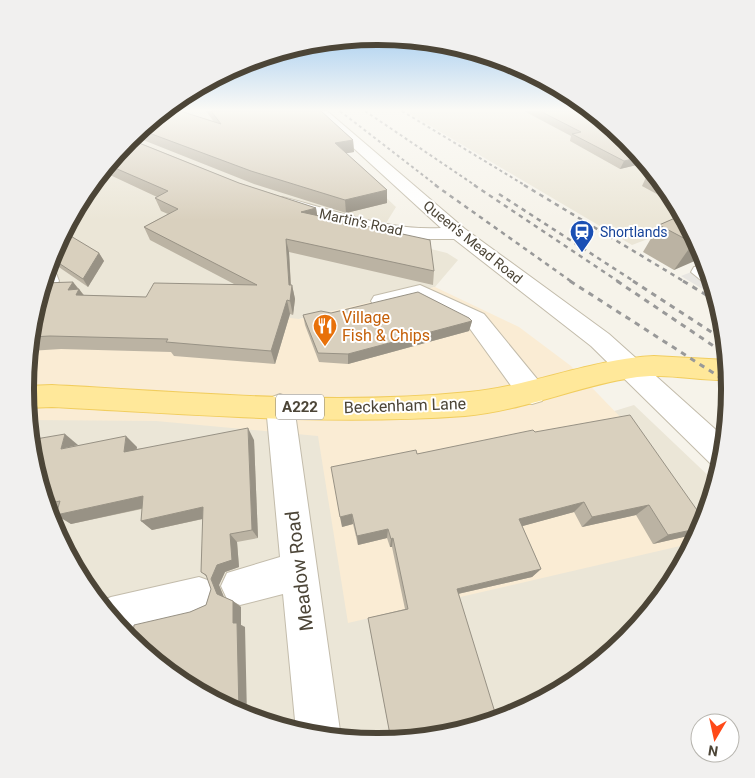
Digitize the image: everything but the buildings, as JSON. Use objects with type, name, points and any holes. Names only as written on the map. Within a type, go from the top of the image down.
[{"type":"main road","name":"A222","points":[[631,367],[668,365],[721,369]]},
{"type":"main road","name":"Beckenham Lane","points":[[34,397],[280,406],[404,408],[469,404],[532,393],[631,367]]},
{"type":"street","name":"Queen's Mead Road","points":[[360,147],[458,233],[600,340],[716,448]]},
{"type":"street","name":"Martin's Road","points":[[269,197],[334,218],[411,233],[432,235],[458,233]]},
{"type":"street","points":[[358,307],[420,292],[476,320],[532,393]]},
{"type":"street","name":"Meadow Road","points":[[280,406],[318,727]]},
{"type":"street","points":[[240,586],[299,571]]},
{"type":"street","points":[[118,615],[199,596]]},
{"type":"shaded area","points":[[133,147],[333,147],[396,207],[378,236],[447,253],[458,260],[435,287],[299,319],[569,425],[634,405],[710,477],[686,541],[663,580],[636,616],[587,662],[549,687],[509,707],[466,721],[422,730],[378,733],[355,732],[333,730],[289,721],[267,715],[225,697],[168,662],[119,616],[80,561],[69,541],[52,499],[45,478],[37,434],[34,411],[34,367],[45,300],[60,257],[69,237],[92,198],[119,162]]},
{"type":"shaded area","points":[[467,147],[622,147],[650,180],[680,227],[632,245]]},
{"type":"shaded area","points":[[699,269],[707,292],[681,276]]},
{"type":"shaded area","points":[[435,287],[519,327],[571,366],[629,426],[695,520],[684,545],[348,623],[318,436],[156,421],[35,420],[34,367],[45,301],[111,297],[299,319]]},
{"type":"railway","points":[[387,147],[437,186]]},
{"type":"railway","points":[[419,147],[476,186]]},
{"type":"railway","points":[[462,147],[526,186]]},
{"type":"railway","points":[[435,185],[572,282]]},
{"type":"railway","points":[[474,185],[619,282]]},
{"type":"railway","points":[[524,185],[685,282]]},
{"type":"railway","points":[[499,194],[635,282]]},
{"type":"railway","points":[[570,281],[721,378]]},
{"type":"railway","points":[[617,281],[719,349]]},
{"type":"railway","points":[[633,281],[717,336]]},
{"type":"railway","points":[[683,281],[709,296]]},
{"type":"place","name":"Shortlands","points":[[582,253]]},
{"type":"place","name":"Village Fish & Chips","points":[[325,347]]}]
